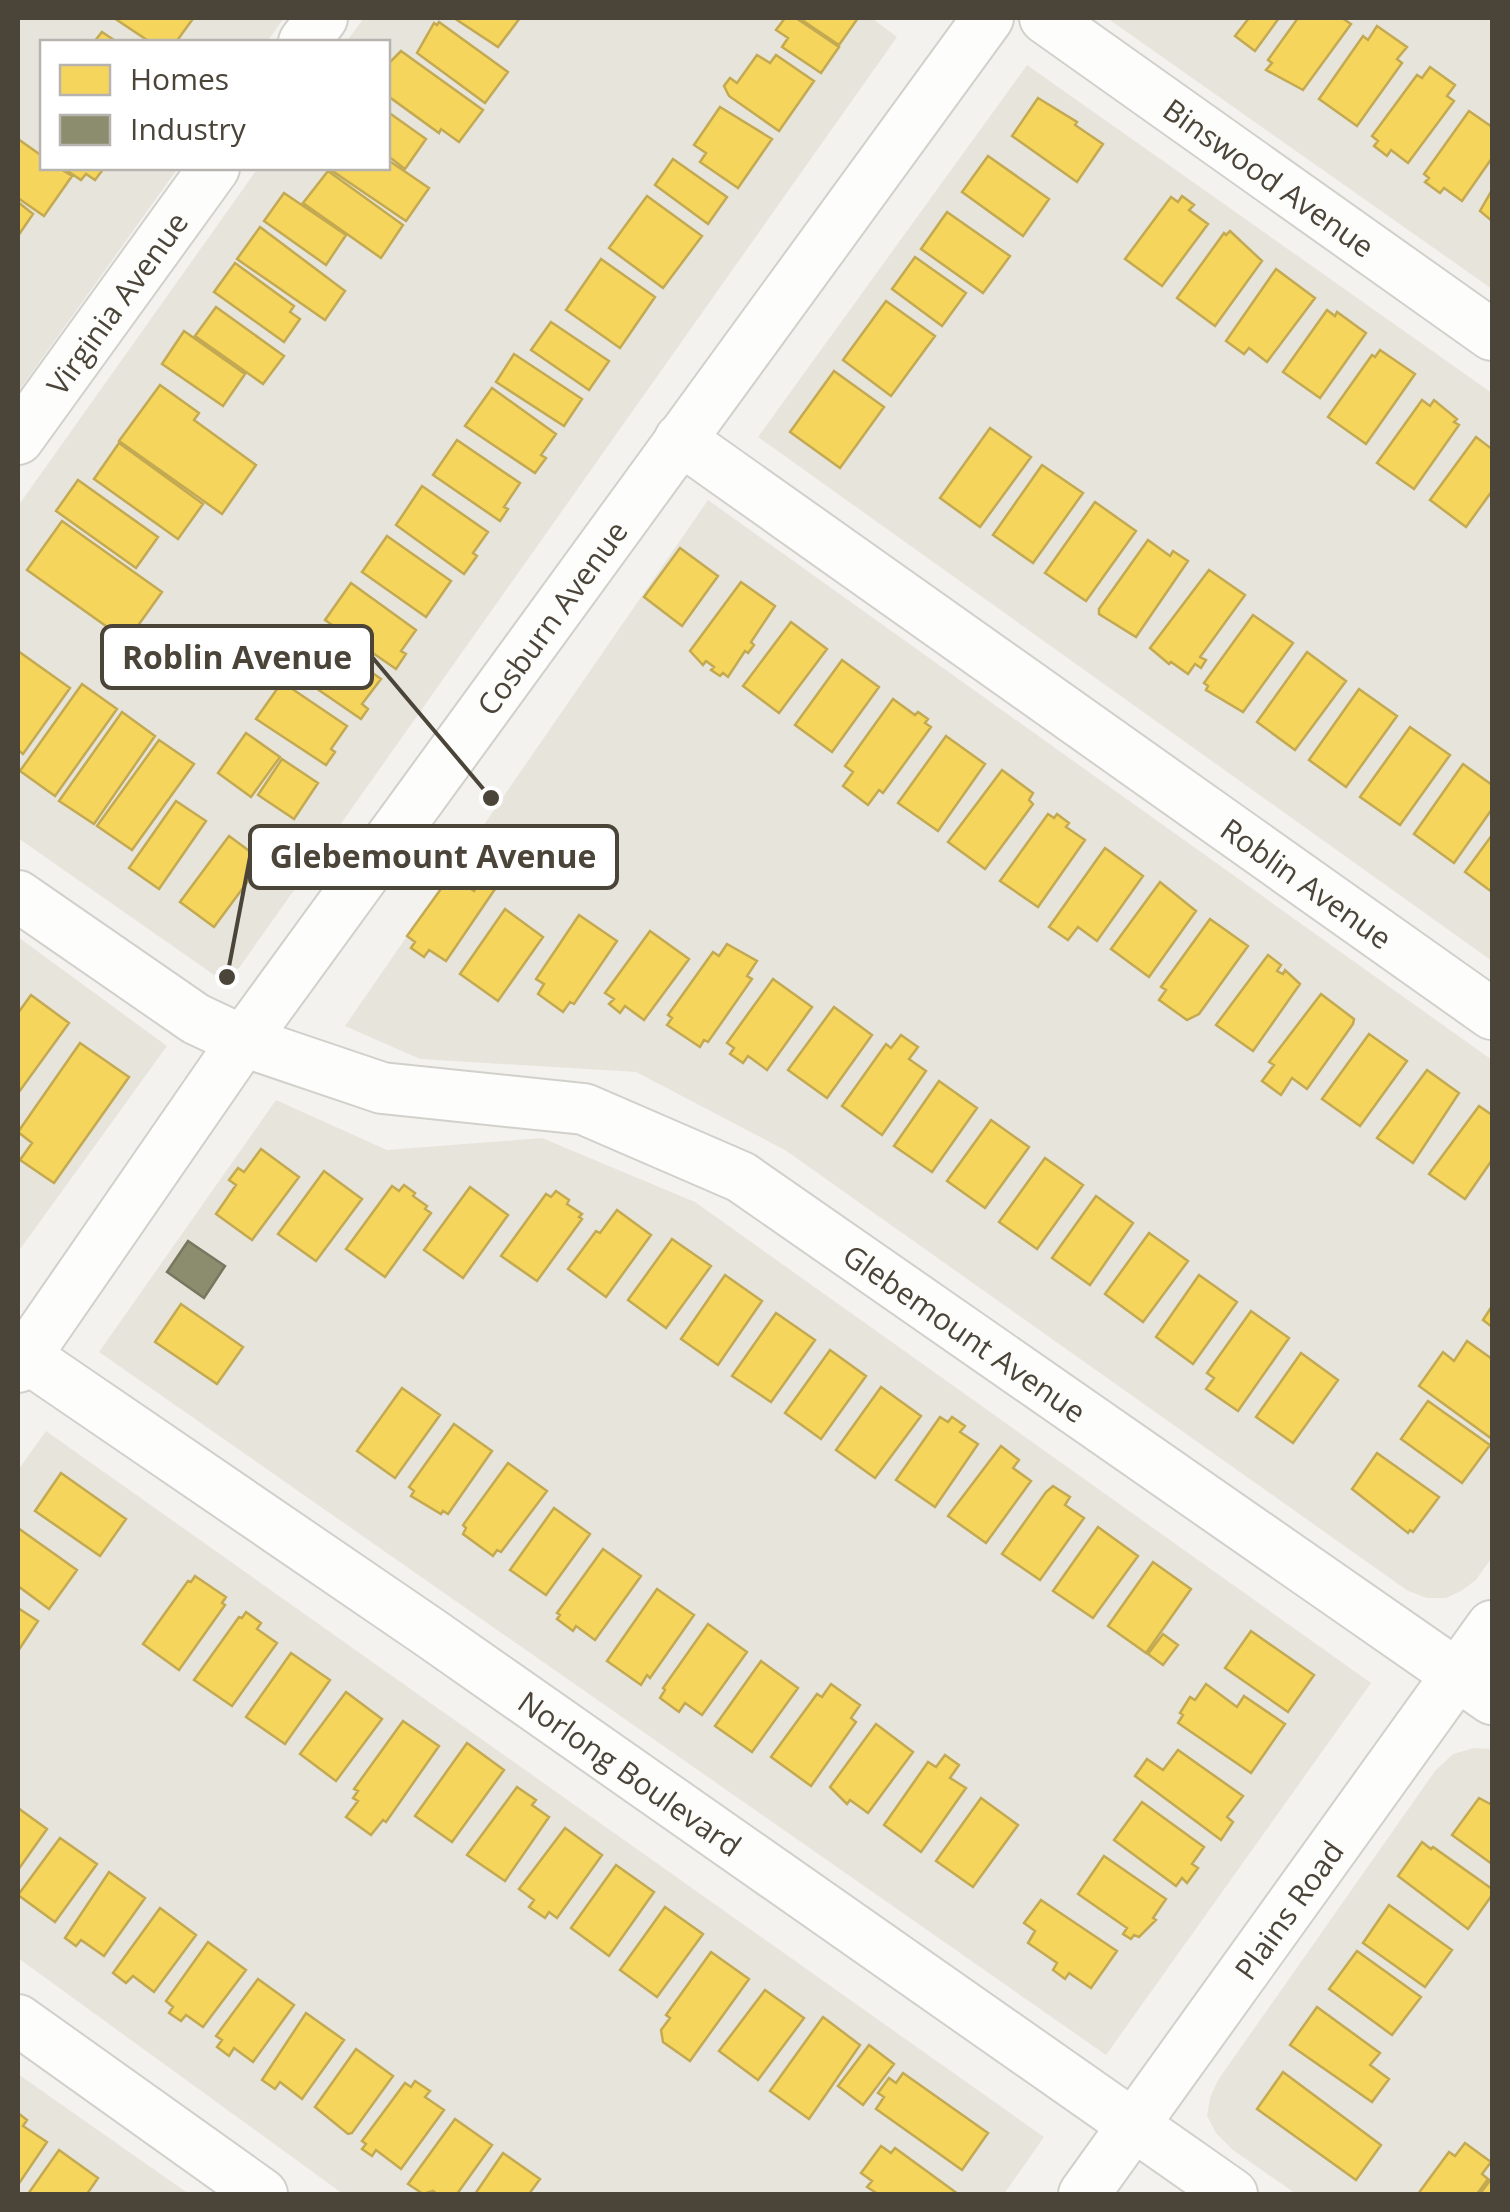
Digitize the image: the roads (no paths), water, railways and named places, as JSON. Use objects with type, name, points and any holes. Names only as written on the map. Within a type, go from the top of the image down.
[{"type":"street","points":[[306,40],[322,18]]},
{"type":"street","name":"Binswood Avenue","points":[[1045,18],[1492,335]]},
{"type":"street","name":"Cosburn Avenue","points":[[21,1361],[244,1041],[979,21]]},
{"type":"street","name":"Virginia Avenue","points":[[18,439],[213,170]]},
{"type":"street","name":"Roblin Avenue","points":[[680,438],[1492,1014]]},
{"type":"street","name":"Glebemount Avenue","points":[[18,896],[196,1020],[244,1041],[382,1088],[584,1109],[741,1177],[1475,1687]]},
{"type":"street","name":"Norlong Boulevard","points":[[21,1361],[429,1632],[1232,2194]]},
{"type":"street","name":"Plains Road","points":[[1084,2194],[1475,1687],[1492,1626]]},
{"type":"street","points":[[18,2020],[262,2194]]},
{"type":"place","name":"Roblin Avenue","points":[[491,798]]},
{"type":"place","name":"Glebemount Avenue","points":[[227,977]]}]
